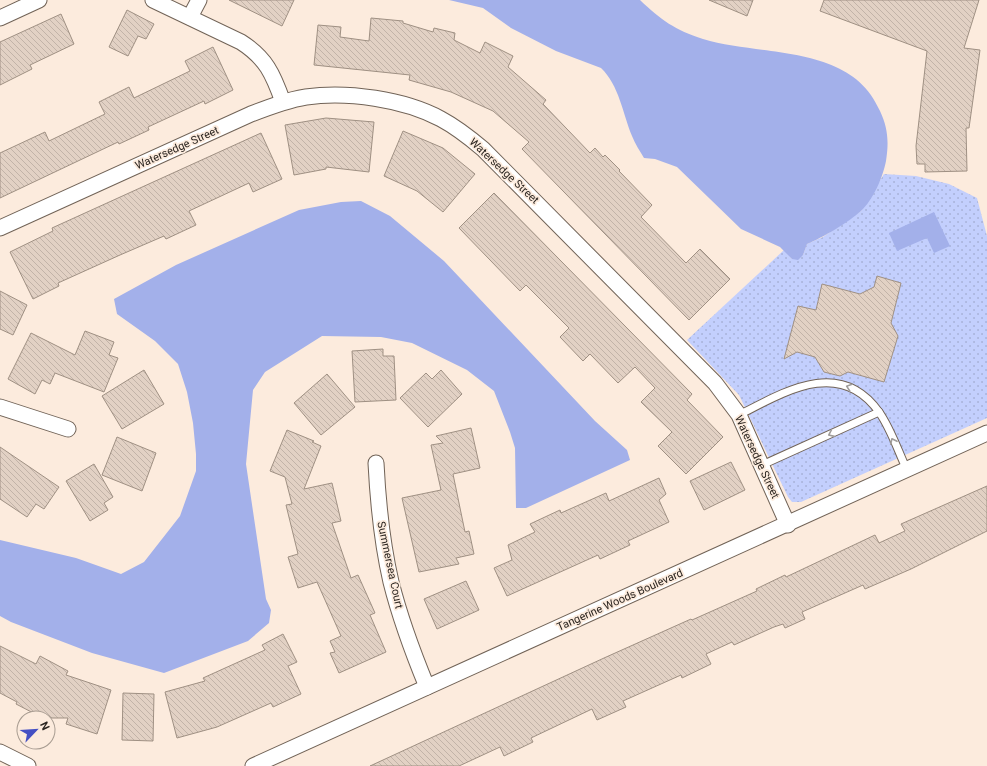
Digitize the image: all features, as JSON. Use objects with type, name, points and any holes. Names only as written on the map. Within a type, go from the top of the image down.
[{"type":"street","points":[[0,18],[39,0]]},
{"type":"street","points":[[153,0],[241,42],[254,50],[266,63],[283,102]]},
{"type":"street","points":[[190,17],[199,0]]},
{"type":"street","name":"Watersedge Street","points":[[0,228],[251,114],[283,102],[328,95],[382,100],[420,110],[440,118],[462,132],[505,169],[728,398],[738,415],[762,465],[788,525]]},
{"type":"street","points":[[0,407],[68,429]]},
{"type":"street","name":"Tangerine Woods Boulevard","points":[[253,766],[788,525],[987,433]]},
{"type":"street","name":"Summersea Court","points":[[376,463],[378,506],[391,581],[412,649],[427,687]]},
{"type":"street","points":[[0,752],[28,766]]},
{"type":"lane","points":[[738,415],[786,391],[814,383],[824,382],[844,385],[855,389],[879,412],[907,470]]},
{"type":"lane","points":[[762,465],[879,412]]},
{"type":"shaded area","points":[[449,0],[640,0],[669,24],[684,32],[703,39],[803,56],[827,63],[848,74],[866,89],[880,111],[885,123],[888,141],[883,174],[870,201],[861,211],[850,220],[807,244],[803,255],[798,260],[792,259],[780,247],[741,229],[677,167],[655,159],[644,158],[633,139],[616,91],[607,75],[601,68],[556,51],[511,28],[483,8]]},
{"type":"shaded area","points":[[884,174],[916,176],[949,184],[977,198],[987,236],[987,418],[801,502],[792,502],[788,497],[739,395],[687,340],[784,250],[792,259],[803,255],[807,244],[823,237],[861,211]]},
{"type":"shaded area","points":[[361,201],[390,216],[444,261],[595,421],[627,450],[630,460],[526,508],[516,508],[515,448],[494,391],[467,370],[412,343],[381,337],[322,336],[265,372],[253,390],[246,464],[266,599],[271,610],[269,623],[248,641],[164,673],[92,653],[11,622],[0,616],[0,540],[76,558],[121,574],[144,562],[180,516],[196,471],[193,423],[187,392],[178,364],[155,341],[117,314],[114,299],[176,265],[299,210],[341,202]]},
{"type":"shaded area","points":[[934,212],[950,246],[934,253],[927,238],[897,251],[889,233]]},
{"type":"building","points":[[229,0],[294,0],[282,26]]},
{"type":"building","points":[[709,0],[753,0],[747,16]]},
{"type":"building","points":[[824,0],[979,0],[964,48],[980,50],[969,128],[966,128],[967,171],[925,172],[925,164],[917,164],[916,146],[927,51],[820,11]]},
{"type":"building","points":[[127,10],[154,24],[146,39],[138,36],[128,56],[109,47]]},
{"type":"building","points":[[61,14],[74,44],[30,65],[32,69],[0,85],[0,42]]},
{"type":"building","points":[[371,18],[403,21],[403,23],[433,32],[434,28],[455,33],[454,40],[480,53],[485,42],[513,56],[508,67],[546,100],[543,104],[590,153],[595,148],[603,157],[605,155],[652,205],[641,217],[686,263],[700,249],[730,279],[689,320],[522,149],[529,142],[493,111],[451,92],[409,80],[410,75],[314,65],[318,25],[341,27],[340,37],[369,41]]},
{"type":"building","points":[[213,47],[233,90],[205,104],[204,101],[148,127],[149,130],[119,144],[118,142],[0,198],[0,153],[45,132],[49,141],[105,114],[99,102],[129,87],[134,98],[190,71],[185,61]]},
{"type":"building","points":[[326,118],[374,122],[369,172],[326,167],[326,169],[294,175],[285,125]]},
{"type":"building","points":[[403,131],[443,148],[475,174],[443,212],[417,191],[384,176]]},
{"type":"building","points":[[261,133],[282,179],[253,192],[249,183],[189,211],[196,225],[166,239],[164,236],[58,283],[59,286],[33,299],[10,252],[53,231],[52,228]]},
{"type":"building","points":[[494,193],[692,394],[687,400],[723,437],[686,474],[658,446],[672,432],[641,402],[655,388],[635,367],[618,383],[590,354],[583,361],[560,337],[569,328],[526,285],[520,291],[459,228]]},
{"type":"building","points":[[877,276],[901,283],[891,323],[898,336],[884,382],[848,372],[840,376],[824,372],[815,357],[797,352],[784,359],[798,306],[816,310],[822,284],[860,294],[874,287]]},
{"type":"building","points":[[0,291],[27,305],[13,335],[0,329]]},
{"type":"building","points":[[85,331],[114,342],[109,355],[118,358],[104,392],[55,373],[50,384],[42,380],[35,394],[8,379],[31,333],[75,355]]},
{"type":"building","points":[[383,349],[383,356],[394,356],[396,400],[355,402],[352,351]]},
{"type":"building","points":[[144,370],[164,404],[122,429],[102,396]]},
{"type":"building","points":[[441,370],[462,394],[428,427],[400,398],[426,373],[432,379]]},
{"type":"building","points":[[327,374],[355,407],[321,435],[294,403]]},
{"type":"building","points":[[471,428],[480,468],[453,474],[465,532],[469,531],[474,554],[456,558],[459,564],[419,572],[402,498],[441,490],[431,445],[443,443],[436,436]]},
{"type":"building","points":[[287,430],[314,441],[312,442],[321,446],[304,489],[332,483],[341,521],[332,523],[351,578],[358,575],[375,613],[370,615],[386,652],[339,673],[330,653],[335,652],[330,641],[341,636],[317,582],[298,588],[288,557],[298,554],[286,505],[292,504],[285,477],[270,471]]},
{"type":"building","points":[[117,437],[156,453],[142,491],[102,475]]},
{"type":"building","points":[[0,447],[59,487],[44,509],[36,504],[27,517],[0,499]]},
{"type":"building","points":[[731,462],[745,490],[704,510],[690,481]]},
{"type":"building","points":[[94,464],[113,497],[104,503],[108,510],[90,521],[66,481]]},
{"type":"building","points":[[659,478],[666,494],[659,500],[669,522],[628,541],[630,545],[600,559],[598,555],[507,596],[494,568],[512,560],[508,545],[535,532],[530,524],[560,510],[561,513],[606,493],[609,501]]},
{"type":"building","points":[[987,486],[987,531],[911,569],[865,589],[863,585],[802,612],[805,619],[785,628],[783,624],[734,645],[732,642],[706,654],[711,664],[682,678],[681,675],[623,701],[626,707],[597,720],[592,709],[531,738],[533,742],[504,756],[500,747],[459,766],[370,766],[604,658],[757,591],[756,589],[785,575],[786,577],[875,535],[879,543],[905,531],[901,524]]},
{"type":"building","points":[[466,581],[479,610],[437,629],[424,599]]},
{"type":"building","points":[[283,634],[297,662],[288,666],[301,694],[273,707],[271,703],[217,727],[177,738],[165,692],[205,681],[203,678],[265,650],[262,645]]},
{"type":"building","points":[[0,646],[36,664],[40,656],[68,671],[66,675],[111,690],[97,734],[66,724],[68,718],[56,718],[56,710],[28,710],[16,704],[17,702],[0,693]]},
{"type":"building","points":[[123,693],[154,694],[153,741],[122,740]]}]
